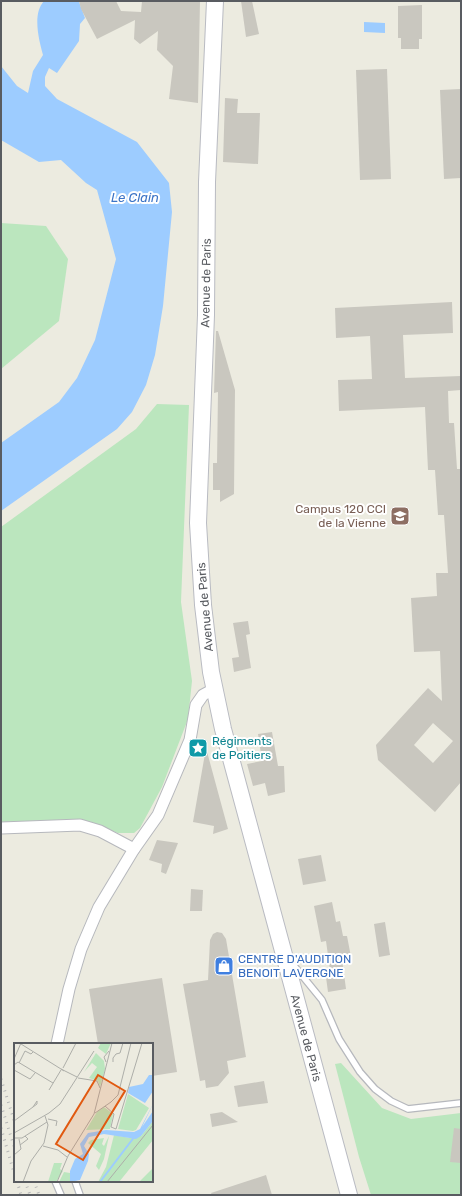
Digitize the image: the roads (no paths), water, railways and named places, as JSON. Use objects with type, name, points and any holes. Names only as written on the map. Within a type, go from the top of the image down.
[{"type":"main road","name":"Avenue de Paris","points":[[215,1],[207,182],[206,315],[198,524],[203,605],[214,689],[223,729],[281,949],[350,1195]]},
{"type":"street","points":[[57,1043],[69,989],[81,949],[99,906],[134,848],[158,815],[190,740],[196,705],[203,695],[214,689]]},
{"type":"street","points":[[1,828],[55,824],[80,825],[100,830],[134,848]]},
{"type":"lane","points":[[281,949],[322,1000],[339,1038],[360,1072],[375,1089],[391,1101],[408,1109],[461,1104]]},
{"type":"lane","points":[[55,1182],[61,1195]]},
{"type":"lane","points":[[75,1182],[80,1195]]},
{"type":"water","name":"Le Clain","points":[[44,1],[79,2],[85,18],[80,24],[79,41],[57,73],[49,68],[45,77],[45,86],[57,99],[137,142],[169,183],[172,212],[163,306],[155,355],[146,385],[132,412],[117,429],[1,511],[1,443],[59,402],[77,378],[95,340],[116,259],[97,190],[86,183],[61,160],[39,162],[1,140],[1,66],[17,86],[28,93],[33,71],[43,55],[38,35],[37,20],[40,6]]},
{"type":"water","points":[[364,22],[385,23],[385,33],[364,32]]},
{"type":"railway","points":[[1,1079],[14,1120]]},
{"type":"railway","points":[[1,1105],[14,1146]]},
{"type":"railway","points":[[1,1128],[14,1173]]},
{"type":"railway","points":[[17,1182],[21,1195]]},
{"type":"railway","points":[[25,1182],[30,1195]]},
{"type":"railway","points":[[34,1182],[39,1195]]},
{"type":"place","name":"Campus 120 CCI de la Vienne","points":[[400,516]]},
{"type":"place","name":"Régiments de Poitiers","points":[[198,748]]},
{"type":"place","name":"CENTRE D'AUDITION BENOIT LAVERGNE","points":[[224,966]]}]
